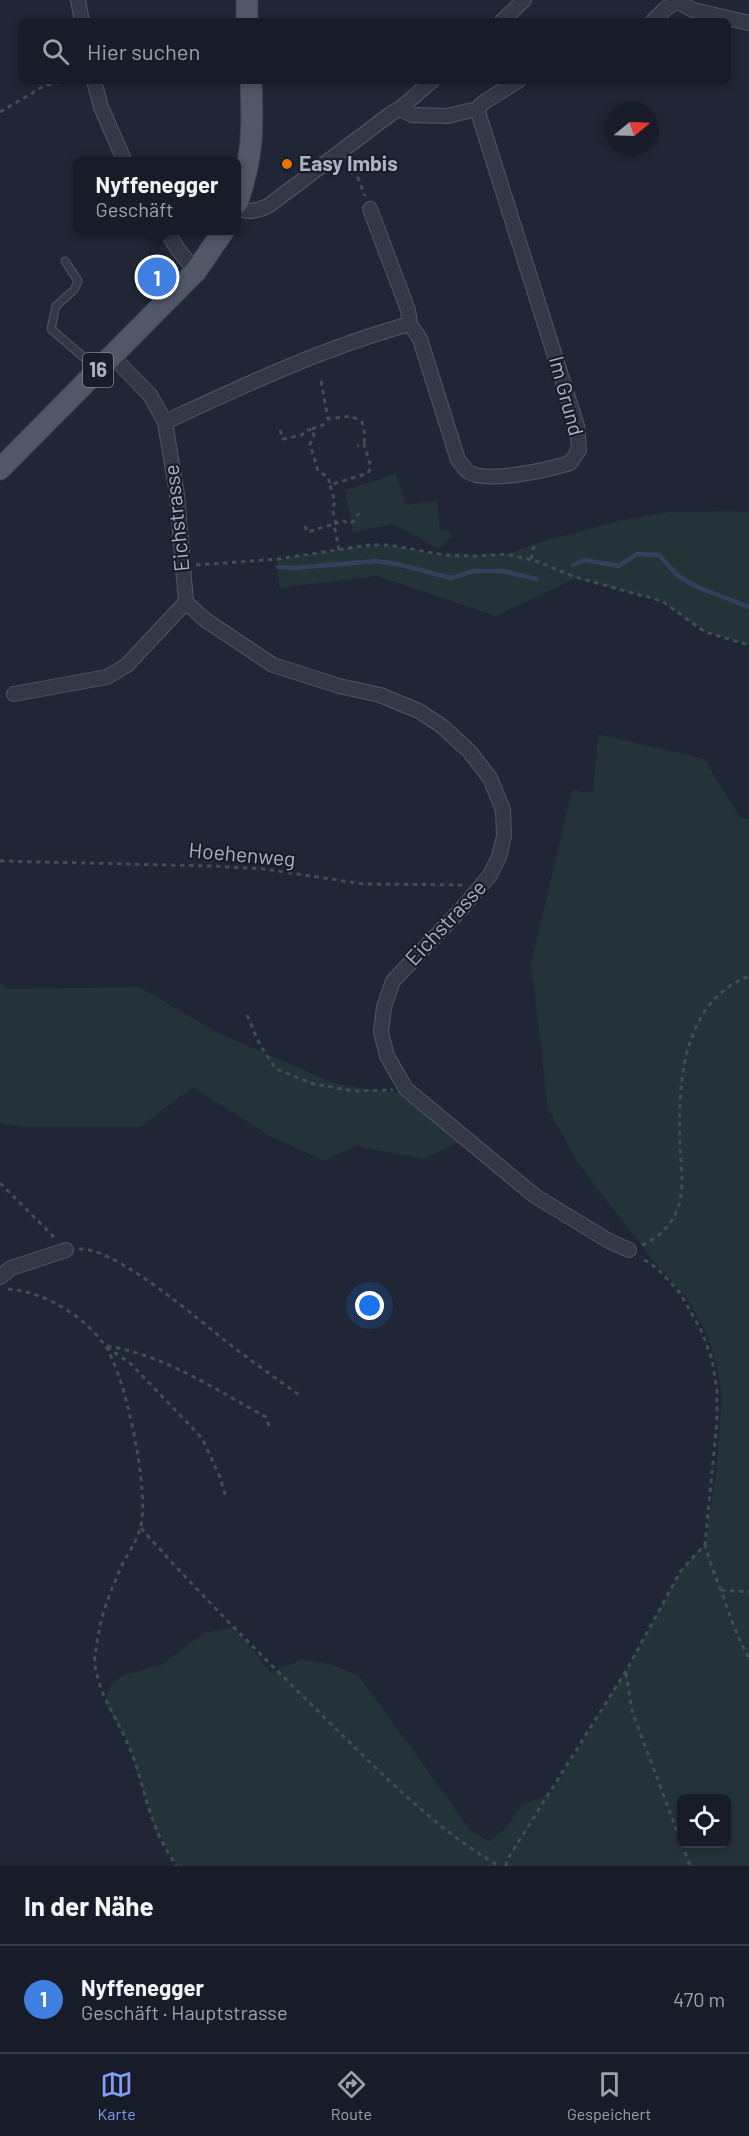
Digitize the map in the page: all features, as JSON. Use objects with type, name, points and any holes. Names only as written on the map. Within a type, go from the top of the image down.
[{"type":"main road","points":[[246,0],[247,18]]},
{"type":"main road","points":[[241,190],[252,144],[251,84]]},
{"type":"main road","name":"16","points":[[0,469],[196,271],[221,235]]},
{"type":"street","points":[[78,0],[81,18]]},
{"type":"street","points":[[505,18],[524,0]]},
{"type":"street","points":[[656,18],[678,1],[693,10],[727,18]]},
{"type":"street","points":[[731,19],[749,23]]},
{"type":"street","points":[[95,84],[101,107],[123,157]]},
{"type":"street","points":[[241,210],[255,212],[268,206],[392,113],[401,109],[408,100],[428,84]]},
{"type":"street","points":[[401,109],[412,115],[447,116],[477,110],[484,102],[513,84]]},
{"type":"street","name":"Im Grund","points":[[370,209],[408,310],[410,324],[420,339],[458,460],[468,472],[483,477],[541,472],[570,463],[579,450],[577,426],[477,110]]},
{"type":"street","points":[[168,235],[196,271]]},
{"type":"street","points":[[165,422],[294,364],[386,330],[410,324]]},
{"type":"street","name":"Eichstrasse","points":[[105,363],[150,395],[165,422],[182,536],[182,566],[186,602],[204,619],[273,665],[329,683],[380,695],[419,711],[443,727],[469,751],[490,778],[503,810],[504,836],[499,857],[490,875],[465,905],[399,973],[390,987],[384,1007],[381,1032],[387,1056],[406,1089],[535,1196],[609,1241],[629,1250]]},
{"type":"street","points":[[14,694],[107,677],[127,665],[186,602]]},
{"type":"street","points":[[3,1283],[11,1268],[66,1250]]},
{"type":"lane","points":[[65,261],[78,281],[74,290],[56,306],[51,329],[105,363]]},
{"type":"path","points":[[0,112],[44,86],[52,84]]},
{"type":"path","points":[[346,148],[370,209]]},
{"type":"path","points":[[321,381],[328,419]]},
{"type":"path","points":[[328,419],[351,416],[362,422],[365,434],[364,444],[371,466],[368,472],[330,485]]},
{"type":"path","points":[[280,430],[283,439],[302,435],[305,431],[323,425],[328,419]]},
{"type":"path","points":[[312,429],[314,437],[310,444],[318,471],[328,477],[335,503],[332,508],[339,550]]},
{"type":"path","points":[[357,446],[364,444]]},
{"type":"path","points":[[305,526],[307,532],[344,521],[348,524],[353,522],[359,513]]},
{"type":"path","points":[[531,560],[535,542]]},
{"type":"path","points":[[182,566],[278,559],[369,545],[389,545],[445,555],[507,554],[531,560],[575,578],[662,601],[705,632],[749,645]]},
{"type":"path","name":"Hoehenweg","points":[[0,861],[212,866],[264,869],[364,884],[481,885]]},
{"type":"path","points":[[629,1250],[659,1235],[671,1222],[678,1209],[682,1189],[679,1094],[692,1031],[710,1004],[729,986],[749,976]]},
{"type":"path","points":[[247,1015],[260,1045],[276,1070],[314,1084],[353,1092],[406,1089]]},
{"type":"path","points":[[0,1183],[66,1250],[90,1248],[168,1294],[233,1347],[299,1395]]},
{"type":"path","points":[[629,1250],[658,1269],[680,1293],[701,1330],[712,1359],[717,1391],[717,1421],[705,1544],[711,1569],[728,1615],[749,1658]]},
{"type":"path","points":[[3,1283],[46,1298],[87,1326],[105,1346],[131,1364],[202,1438],[220,1477],[226,1499]]},
{"type":"path","points":[[105,1346],[129,1350],[196,1379],[266,1417],[269,1426]]},
{"type":"path","points":[[105,1346],[125,1399],[140,1464],[143,1503],[141,1528],[110,1592],[99,1630],[95,1663],[105,1703],[127,1741],[155,1827],[176,1866]]},
{"type":"path","points":[[141,1528],[183,1576],[374,1767],[437,1822],[474,1851],[499,1866]]},
{"type":"path","points":[[506,1866],[507,1860],[626,1671],[680,1572],[705,1544]]},
{"type":"path","points":[[720,1590],[749,1592]]},
{"type":"path","points":[[626,1671],[632,1711],[690,1866]]},
{"type":"shaded area","points":[[396,474],[406,505],[437,500],[440,530],[449,531],[451,537],[439,549],[393,524],[353,532],[345,490]]},
{"type":"shaded area","points":[[669,512],[749,512],[749,645],[705,632],[662,601],[576,578],[496,616],[377,576],[279,588],[278,559],[369,545],[389,545],[445,555],[507,554],[543,541],[622,520]]},
{"type":"shaded area","points":[[598,734],[704,759],[740,817],[749,819],[749,1866],[176,1866],[155,1827],[127,1741],[105,1703],[111,1684],[123,1675],[161,1665],[206,1632],[235,1628],[270,1672],[301,1660],[331,1664],[359,1676],[472,1832],[489,1841],[505,1829],[522,1805],[551,1793],[626,1671],[680,1572],[705,1544],[716,1474],[722,1397],[716,1361],[705,1330],[687,1298],[652,1259],[580,1166],[548,1109],[531,963],[572,790],[593,793]]},
{"type":"shaded area","points":[[0,983],[9,989],[139,987],[218,1033],[336,1084],[410,1095],[462,1141],[424,1159],[356,1146],[324,1161],[268,1135],[193,1087],[140,1127],[24,1127],[0,1123]]},
{"type":"waterway","points":[[573,565],[585,560],[619,566],[637,554],[659,555],[677,575],[697,587],[749,607]]},
{"type":"waterway","points":[[278,567],[294,568],[377,561],[451,578],[474,571],[502,571],[536,579]]},
{"type":"place","name":"Easy Imbis","points":[[287,164]]},
{"type":"place","name":"Nyffenegger","points":[[157,277]]}]
